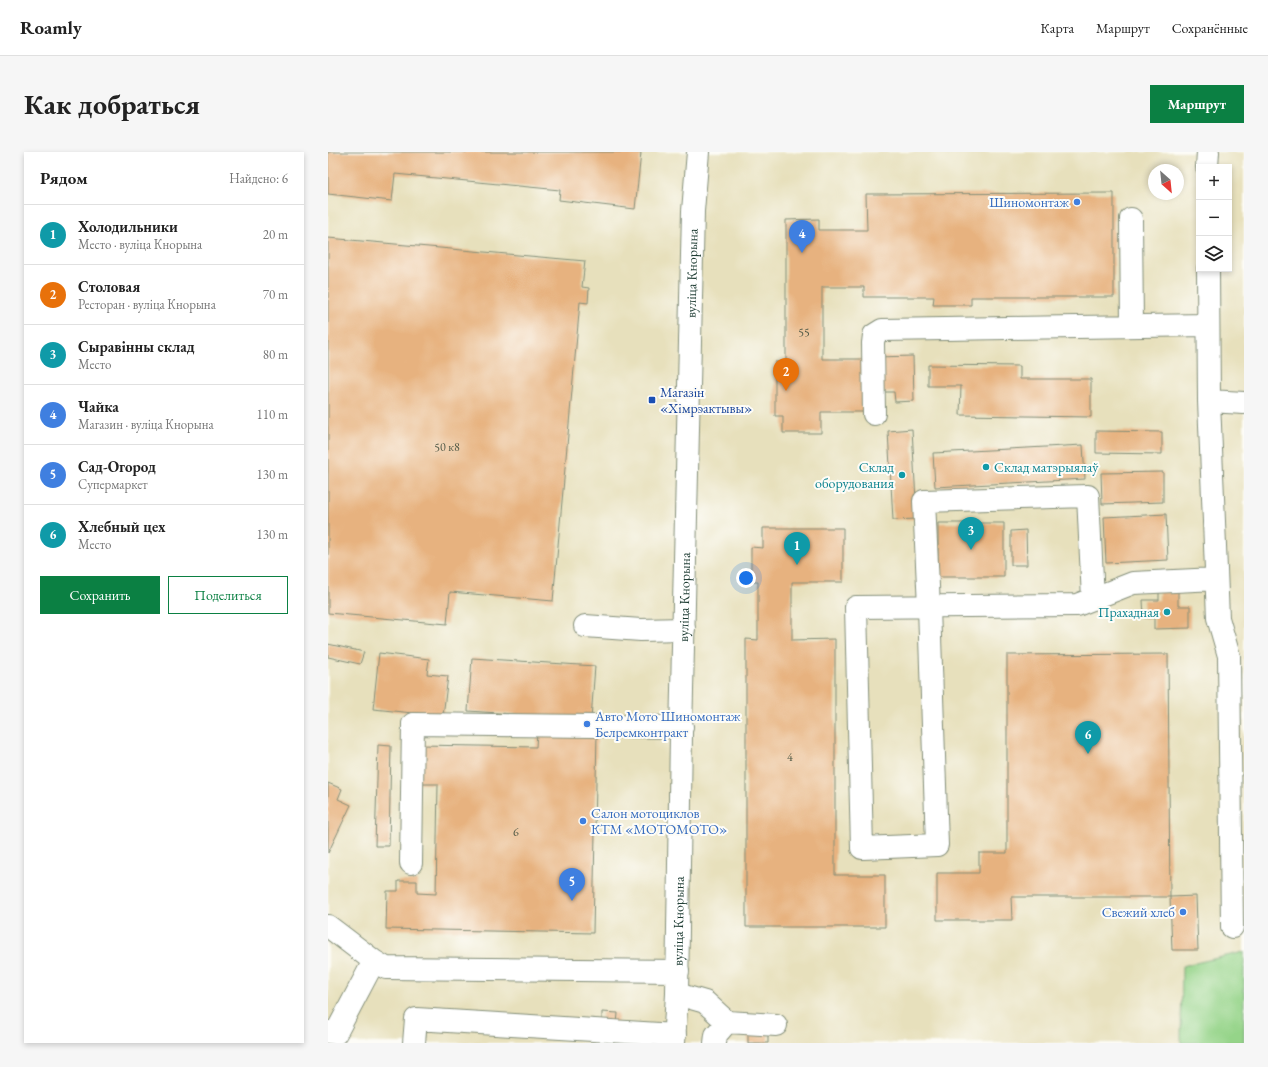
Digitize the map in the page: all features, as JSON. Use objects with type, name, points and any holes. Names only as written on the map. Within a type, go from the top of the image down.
[{"type":"main road","name":"вуліца Кнорына","points":[[675,1039],[678,971],[693,211],[698,152]]},
{"type":"main road","points":[[1207,164],[1208,152]]},
{"type":"main road","points":[[1131,219],[1132,326]]},
{"type":"main road","points":[[1208,272],[1209,401],[1216,579],[1218,618],[1229,656],[1238,893],[1232,927]]},
{"type":"main road","points":[[874,414],[873,343],[874,335],[882,330],[1208,325]]},
{"type":"main road","points":[[1209,401],[1244,403]]},
{"type":"main road","points":[[1093,599],[1088,496],[924,501],[929,606],[937,845],[862,848],[856,607],[929,606],[1077,605],[1093,599],[1133,583],[1216,579]]},
{"type":"main road","points":[[585,626],[641,630],[684,630]]},
{"type":"main road","points":[[411,863],[413,724],[682,727]]},
{"type":"main road","points":[[328,926],[374,961],[386,968],[678,971]]},
{"type":"main road","points":[[328,1032],[336,1033],[374,961]]},
{"type":"main road","points":[[677,994],[705,1002],[727,1022],[776,1025]]},
{"type":"main road","points":[[414,1043],[416,1019],[600,1037],[675,1039]]},
{"type":"main road","points":[[715,1043],[716,1034],[727,1022]]},
{"type":"green space","points":[[1244,952],[1244,1043],[1181,1043],[1182,966]]},
{"type":"building","points":[[328,152],[641,153],[635,209],[559,200],[560,190],[395,174],[392,201],[328,194]]},
{"type":"building","points":[[1114,193],[1114,297],[971,297],[971,305],[933,305],[934,297],[864,297],[864,287],[822,287],[822,359],[872,359],[872,412],[821,412],[821,433],[783,433],[783,416],[775,416],[775,362],[786,362],[786,220],[819,219],[819,230],[867,230],[866,194]]},
{"type":"building","points":[[328,238],[585,261],[582,287],[589,288],[588,303],[580,302],[553,601],[450,592],[447,624],[328,613]]},
{"type":"building","points":[[913,356],[914,401],[895,402],[894,392],[876,392],[876,357]]},
{"type":"building","points":[[928,365],[1020,366],[1020,379],[1091,379],[1091,417],[960,415],[961,386],[928,386]]},
{"type":"building","name":"Склад оборудования","points":[[912,429],[917,519],[893,520],[888,431]]},
{"type":"building","name":"Склад матэрыялаў","points":[[1096,431],[1162,432],[1162,454],[1096,453]]},
{"type":"building","name":"Склад матэрыялаў","points":[[1083,445],[1085,479],[935,487],[933,453]]},
{"type":"building","name":"Склад матэрыялаў","points":[[1163,472],[1163,502],[1102,504],[1101,473]]},
{"type":"building","name":"Склад матэрыялаў","points":[[1166,514],[1168,560],[1106,563],[1104,517]]},
{"type":"building","points":[[938,523],[1004,523],[1004,577],[938,577]]},
{"type":"building","points":[[763,528],[843,528],[843,582],[792,582],[792,640],[835,639],[835,875],[885,875],[885,927],[746,927],[746,639],[758,640],[758,582],[751,582],[751,547],[763,548]]},
{"type":"building","points":[[1026,530],[1027,565],[1011,565],[1011,531]]},
{"type":"building","name":"Прахадная","points":[[1159,590],[1178,590],[1178,606],[1190,606],[1190,628],[1154,629],[1154,618],[1144,618],[1143,600],[1159,600]]},
{"type":"building","points":[[328,644],[364,652],[360,664],[328,657]]},
{"type":"building","points":[[379,653],[429,659],[427,674],[448,676],[443,716],[373,709]]},
{"type":"building","points":[[1168,654],[1170,897],[1011,897],[1012,920],[937,920],[937,873],[979,873],[979,853],[1007,853],[1007,655]]},
{"type":"building","points":[[472,658],[595,666],[591,719],[468,711]]},
{"type":"building","points":[[537,731],[597,732],[593,933],[386,929],[387,891],[398,891],[398,881],[417,881],[417,893],[436,894],[438,784],[418,784],[419,745],[536,747]]},
{"type":"building","points":[[378,745],[391,746],[389,846],[375,846]]},
{"type":"building","points":[[328,783],[342,789],[338,799],[351,805],[328,853]]},
{"type":"building","name":"Свежий хлеб","points":[[1196,896],[1198,950],[1172,950],[1170,897]]},
{"type":"building","points":[[602,1012],[618,1013],[617,1025],[602,1025]]},
{"type":"building","points":[[748,1032],[768,1032],[768,1043],[748,1043]]},
{"type":"place","name":"Шиномонтаж","points":[[1077,202]]},
{"type":"place","name":"Чайка","points":[[802,253]]},
{"type":"place","name":"Столовая","points":[[786,391]]},
{"type":"place","name":"Магазін «Хімрэактывы»","points":[[652,400]]},
{"type":"place","name":"Склад матэрыялаў","points":[[986,467]]},
{"type":"place","name":"Склад оборудования","points":[[902,475]]},
{"type":"place","name":"Сыравінны склад","points":[[971,550]]},
{"type":"place","name":"Холодильники","points":[[797,565]]},
{"type":"place","name":"Прахадная","points":[[1167,612]]},
{"type":"place","name":"Авто Мото Шиномонтаж Белремконтракт","points":[[587,724]]},
{"type":"place","name":"Хлебный цех","points":[[1088,754]]},
{"type":"place","name":"Салон мотоциклов КТМ «МОТОМОТО»","points":[[583,821]]},
{"type":"place","name":"Сад-Огород","points":[[572,901]]},
{"type":"place","name":"Свежий хлеб","points":[[1183,912]]}]
